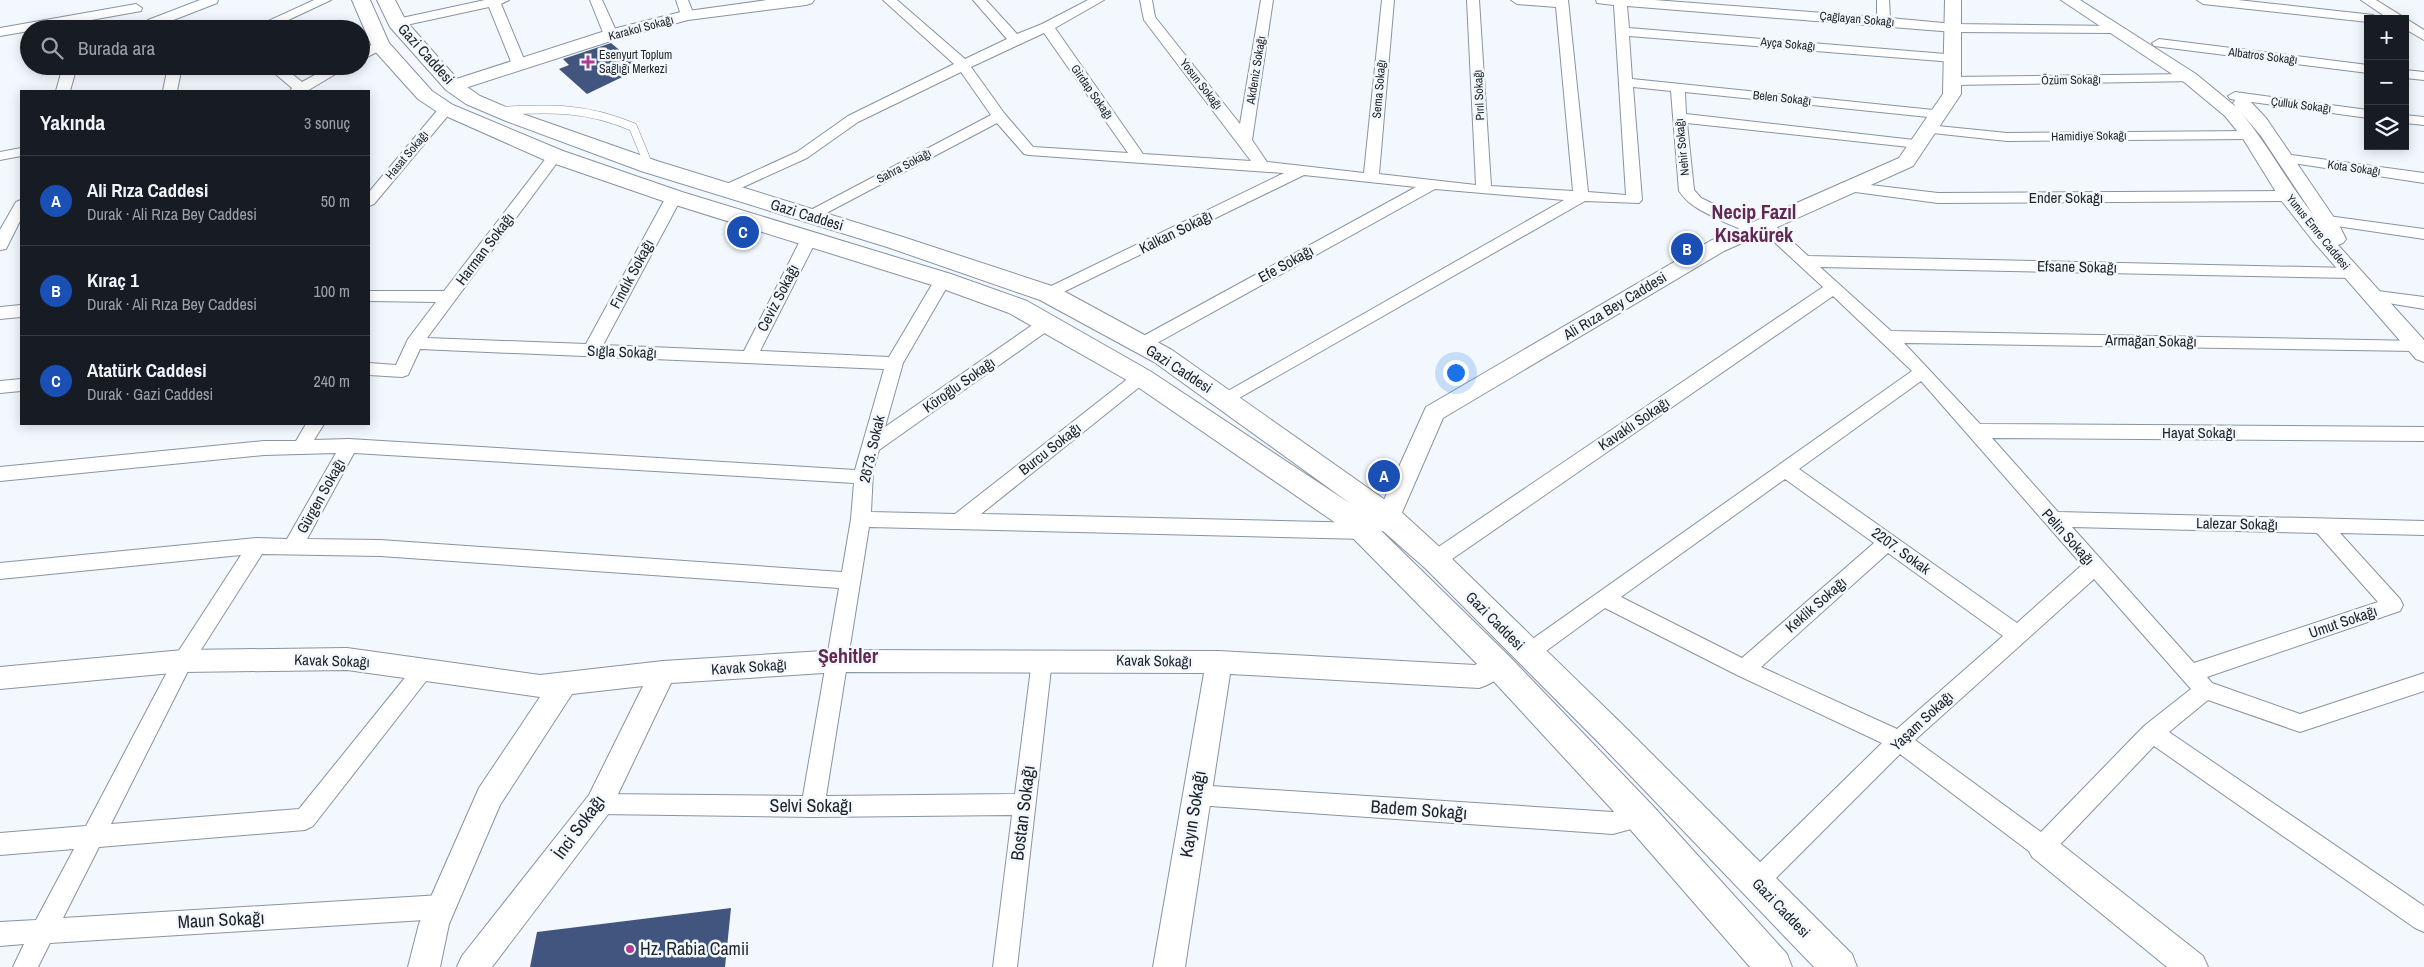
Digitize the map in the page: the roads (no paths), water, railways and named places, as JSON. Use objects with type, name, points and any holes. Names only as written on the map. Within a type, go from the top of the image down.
[{"type":"main road","name":"Gazi Caddesi","points":[[361,0],[365,20]]},
{"type":"main road","name":"Gazi Caddesi","points":[[386,0],[397,23],[453,86],[474,100],[650,166],[1049,294],[1163,356],[1225,400],[1377,524],[1435,560],[1614,737],[1839,967]]},
{"type":"main road","name":"Gazi Caddesi","points":[[371,50],[425,95],[446,109],[555,156],[808,240],[943,280],[1018,307],[1141,377],[1353,520],[1377,524],[1498,664],[1641,817],[1774,967]]},
{"type":"street","points":[[170,20],[212,0]]},
{"type":"street","points":[[278,20],[325,0]]},
{"type":"street","points":[[596,0],[611,35]]},
{"type":"street","name":"Karakol Sokağı","points":[[453,86],[611,35],[684,8],[806,0]]},
{"type":"street","points":[[888,0],[964,66],[999,116],[1029,151],[1262,166],[1484,190],[1634,200],[1620,1]]},
{"type":"street","points":[[979,0],[1015,40]]},
{"type":"street","points":[[726,190],[802,155],[853,119],[1015,40],[1047,27],[1098,0]]},
{"type":"street","name":"Yosun Sokağı","points":[[1146,0],[1149,17],[1245,140],[1262,166]]},
{"type":"street","name":"Akdeniz Sokağı","points":[[1245,140],[1267,0]]},
{"type":"street","name":"Sema Sokağı","points":[[1371,178],[1388,0]]},
{"type":"street","name":"Pırıl Sokağı","points":[[1473,0],[1484,190]]},
{"type":"street","points":[[1517,0],[1562,2],[1581,197]]},
{"type":"street","name":"Çağlayan Sokağı","points":[[1602,0],[1719,4],[1747,26],[1799,14],[1954,28],[2113,29]]},
{"type":"street","points":[[1799,14],[1800,0]]},
{"type":"street","points":[[1883,0],[1884,21]]},
{"type":"street","name":"Ali Rıza Bey Caddesi","points":[[1377,524],[1434,413],[1717,246],[1845,187],[1906,162],[1952,94],[1953,0]]},
{"type":"street","name":"Yunus Emre Caddesi","points":[[2069,0],[2190,78],[2231,112],[2250,134],[2288,196],[2350,273]]},
{"type":"street","name":"Yunus Emre Caddesi","points":[[2092,0],[2159,43],[2235,96],[2267,129],[2328,221],[2350,273]]},
{"type":"street","points":[[2203,0],[2364,18]]},
{"type":"street","points":[[2367,0],[2392,15]]},
{"type":"street","points":[[397,23],[496,1],[518,64]]},
{"type":"street","points":[[87,20],[131,4],[150,20]]},
{"type":"street","points":[[2409,23],[2424,24]]},
{"type":"street","name":"Ayça Sokağı","points":[[1622,32],[1747,26],[1953,58]]},
{"type":"street","points":[[2409,26],[2424,36]]},
{"type":"street","name":"Girdap Sokağı","points":[[1047,27],[1138,157]]},
{"type":"street","points":[[0,32],[20,30]]},
{"type":"street","name":"Albatros Sokağı","points":[[2159,43],[2364,69]]},
{"type":"street","points":[[2409,74],[2424,76]]},
{"type":"street","points":[[63,90],[67,75]]},
{"type":"street","points":[[170,90],[173,75]]},
{"type":"street","points":[[283,75],[299,90],[326,75]]},
{"type":"street","name":"Özüm Sokağı","points":[[1952,81],[2190,78]]},
{"type":"street","name":"Belen Sokağı","points":[[1626,82],[1678,87],[1928,129]]},
{"type":"street","name":"Nehir Sokağı","points":[[1678,87],[1679,118],[1687,191],[1696,201],[1758,227]]},
{"type":"street","name":"Çulluk Sokağı","points":[[2235,96],[2364,113]]},
{"type":"street","name":"Hasat Sokağı","points":[[370,200],[446,109]]},
{"type":"street","name":"Sahra Sokağı","points":[[810,216],[999,116]]},
{"type":"street","points":[[1679,118],[1928,129]]},
{"type":"street","points":[[2409,119],[2424,121]]},
{"type":"street","name":"Hamidiye Sokağı","points":[[1928,129],[2006,137],[2250,134]]},
{"type":"street","points":[[0,156],[20,152]]},
{"type":"street","name":"Harman Sokağı","points":[[414,342],[555,156]]},
{"type":"street","name":"Kota Sokağı","points":[[2285,158],[2424,178]]},
{"type":"street","name":"Kalkan Sokağı","points":[[1049,294],[1303,170]]},
{"type":"street","name":"Efe Sokağı","points":[[1142,344],[1431,185]]},
{"type":"street","name":"Ender Sokağı","points":[[1845,187],[1938,198],[2288,196]]},
{"type":"street","name":"Fındık Sokağı","points":[[591,351],[674,197]]},
{"type":"street","points":[[1225,400],[1581,197]]},
{"type":"street","points":[[0,245],[20,207]]},
{"type":"street","points":[[2328,221],[2424,234]]},
{"type":"street","name":"Pelin Sokağı","points":[[1758,227],[1804,261],[1922,372],[2051,519],[2192,673],[2205,690]]},
{"type":"street","name":"Ceviz Sokağı","points":[[748,357],[808,240]]},
{"type":"street","name":"Efsane Sokağı","points":[[1804,261],[2350,273]]},
{"type":"street","points":[[2350,273],[2419,350]]},
{"type":"street","name":"2673. Sokak","points":[[814,807],[862,519],[864,477],[871,446],[894,363],[943,280]]},
{"type":"street","name":"Kavaklı Sokağı","points":[[1435,560],[1833,288]]},
{"type":"street","points":[[2370,295],[2424,303]]},
{"type":"street","points":[[370,296],[448,298]]},
{"type":"street","points":[[0,313],[20,311]]},
{"type":"street","name":"Köroğlu Sokağı","points":[[871,446],[1047,323]]},
{"type":"street","name":"Armağan Sokağı","points":[[1886,337],[2419,350]]},
{"type":"street","points":[[370,369],[402,371],[414,342]]},
{"type":"street","name":"Sığla Sokağı","points":[[414,342],[894,363]]},
{"type":"street","points":[[1528,653],[1922,372]]},
{"type":"street","name":"Burcu Sokağı","points":[[959,521],[1141,377]]},
{"type":"street","points":[[0,387],[20,385]]},
{"type":"street","points":[[301,447],[314,425]]},
{"type":"street","name":"Hayat Sokağı","points":[[1975,431],[2424,434]]},
{"type":"street","points":[[0,474],[264,448],[349,446],[864,477]]},
{"type":"street","name":"Gürgen Sokağı","points":[[293,546],[349,446]]},
{"type":"street","name":"2207. Sokak","points":[[1785,469],[2016,634]]},
{"type":"street","points":[[862,519],[1377,524]]},
{"type":"street","name":"Lalezar Sokağı","points":[[2051,519],[2424,528]]},
{"type":"street","name":"Umut Sokağı","points":[[2192,673],[2393,605],[2322,526]]},
{"type":"street","name":"Keklik Sokağı","points":[[1744,669],[1888,542]]},
{"type":"street","points":[[26,967],[183,661],[256,546]]},
{"type":"street","points":[[0,571],[256,546],[293,546],[380,548],[852,581]]},
{"type":"street","name":"Yaşam Sokağı","points":[[1756,882],[1899,741],[2016,634],[2095,566]]},
{"type":"street","points":[[1604,598],[1744,669],[1899,741],[2042,847],[2192,967]]},
{"type":"street","name":"Kavak Sokağı","points":[[0,678],[183,661],[347,659],[540,686],[663,672],[839,661],[1042,660],[1219,662],[1479,677],[1498,664]]},
{"type":"street","name":"Bostan Sokağı","points":[[1005,967],[1042,660]]},
{"type":"street","name":"Kayın Sokağı","points":[[1175,967],[1196,795],[1219,662]]},
{"type":"street","points":[[0,844],[305,819],[423,670]]},
{"type":"street","name":"İnci Sokağı","points":[[472,967],[598,804],[663,672]]},
{"type":"street","points":[[2042,847],[2152,734],[2205,690],[2300,723],[2424,682]]},
{"type":"street","points":[[424,967],[434,924],[489,797],[564,684]]},
{"type":"street","points":[[2152,734],[2424,920]]},
{"type":"street","name":"Badem Sokağı","points":[[1196,795],[1613,823],[1641,817]]},
{"type":"street","name":"Selvi Sokağı","points":[[598,804],[814,807],[1024,804]]},
{"type":"street","name":"Maun Sokağı","points":[[0,934],[441,907]]},
{"type":"lane","points":[[500,111],[570,107],[606,114],[632,127],[650,166]]},
{"type":"place","name":"Esenyurt Toplum Sağlığı Merkezi","points":[[588,62]]},
{"type":"place","name":"Atatürk Caddesi","points":[[743,232]]},
{"type":"place","name":"Kıraç 1","points":[[1687,249]]},
{"type":"place","name":"Ali Rıza Caddesi","points":[[1384,476]]},
{"type":"place","name":"Hz. Rabia Camii","points":[[630,949]]},
{"type":"district","name":"Necip Fazıl Kısakürek","points":[[1754,224]]},
{"type":"district","name":"Şehitler","points":[[848,656]]}]
